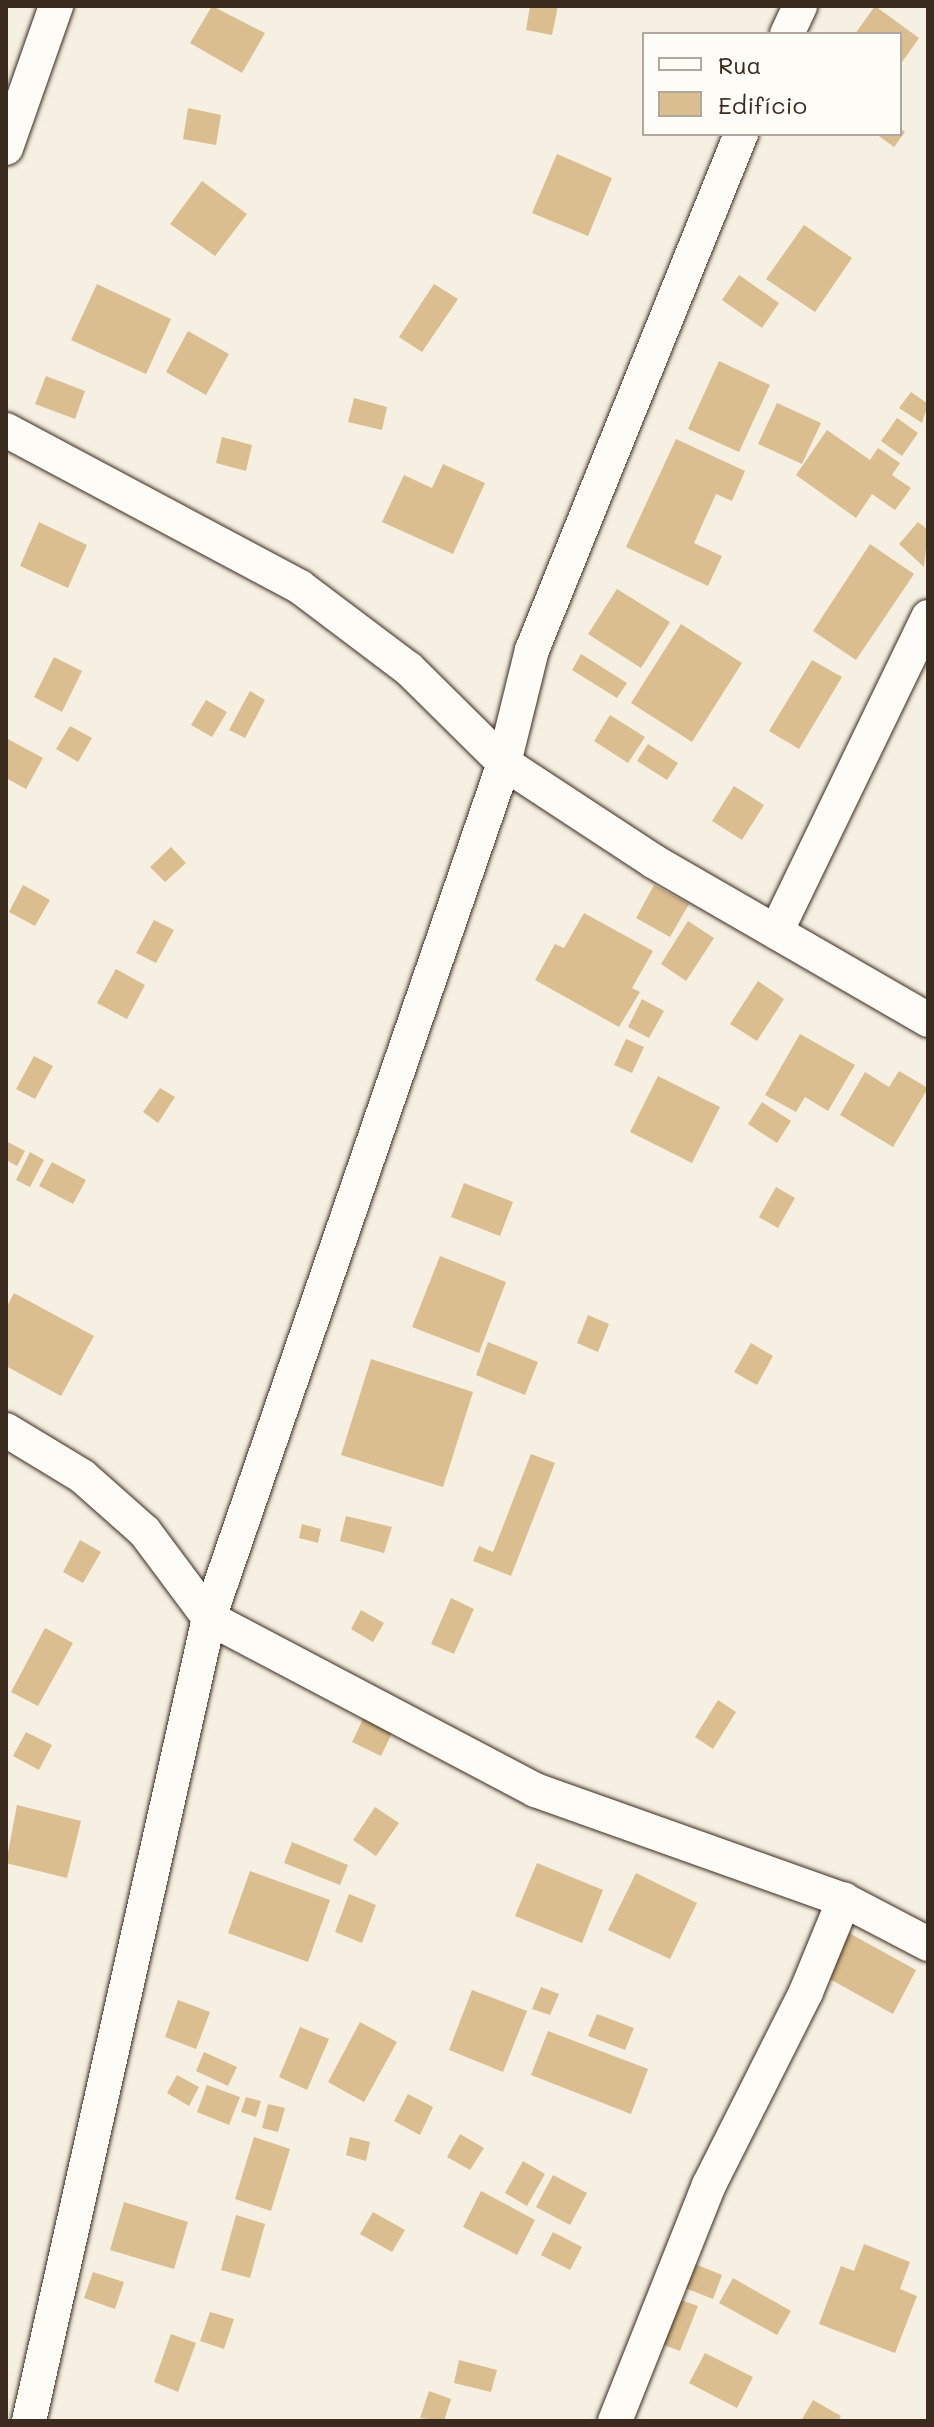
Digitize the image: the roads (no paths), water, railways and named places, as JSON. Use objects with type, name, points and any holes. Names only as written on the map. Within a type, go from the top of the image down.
[{"type":"street","points":[[6,148],[56,6]]},
{"type":"street","points":[[788,32],[800,6]]},
{"type":"street","points":[[29,2421],[209,1618],[504,763],[532,650],[740,136]]},
{"type":"street","points":[[6,430],[300,587],[409,669],[504,763],[653,861],[928,1020]]},
{"type":"street","points":[[776,932],[928,617]]},
{"type":"street","points":[[6,1430],[82,1476],[145,1532],[209,1618],[535,1790],[844,1900],[928,1944]]},
{"type":"street","points":[[615,2421],[709,2185],[806,1992],[844,1900]]}]
